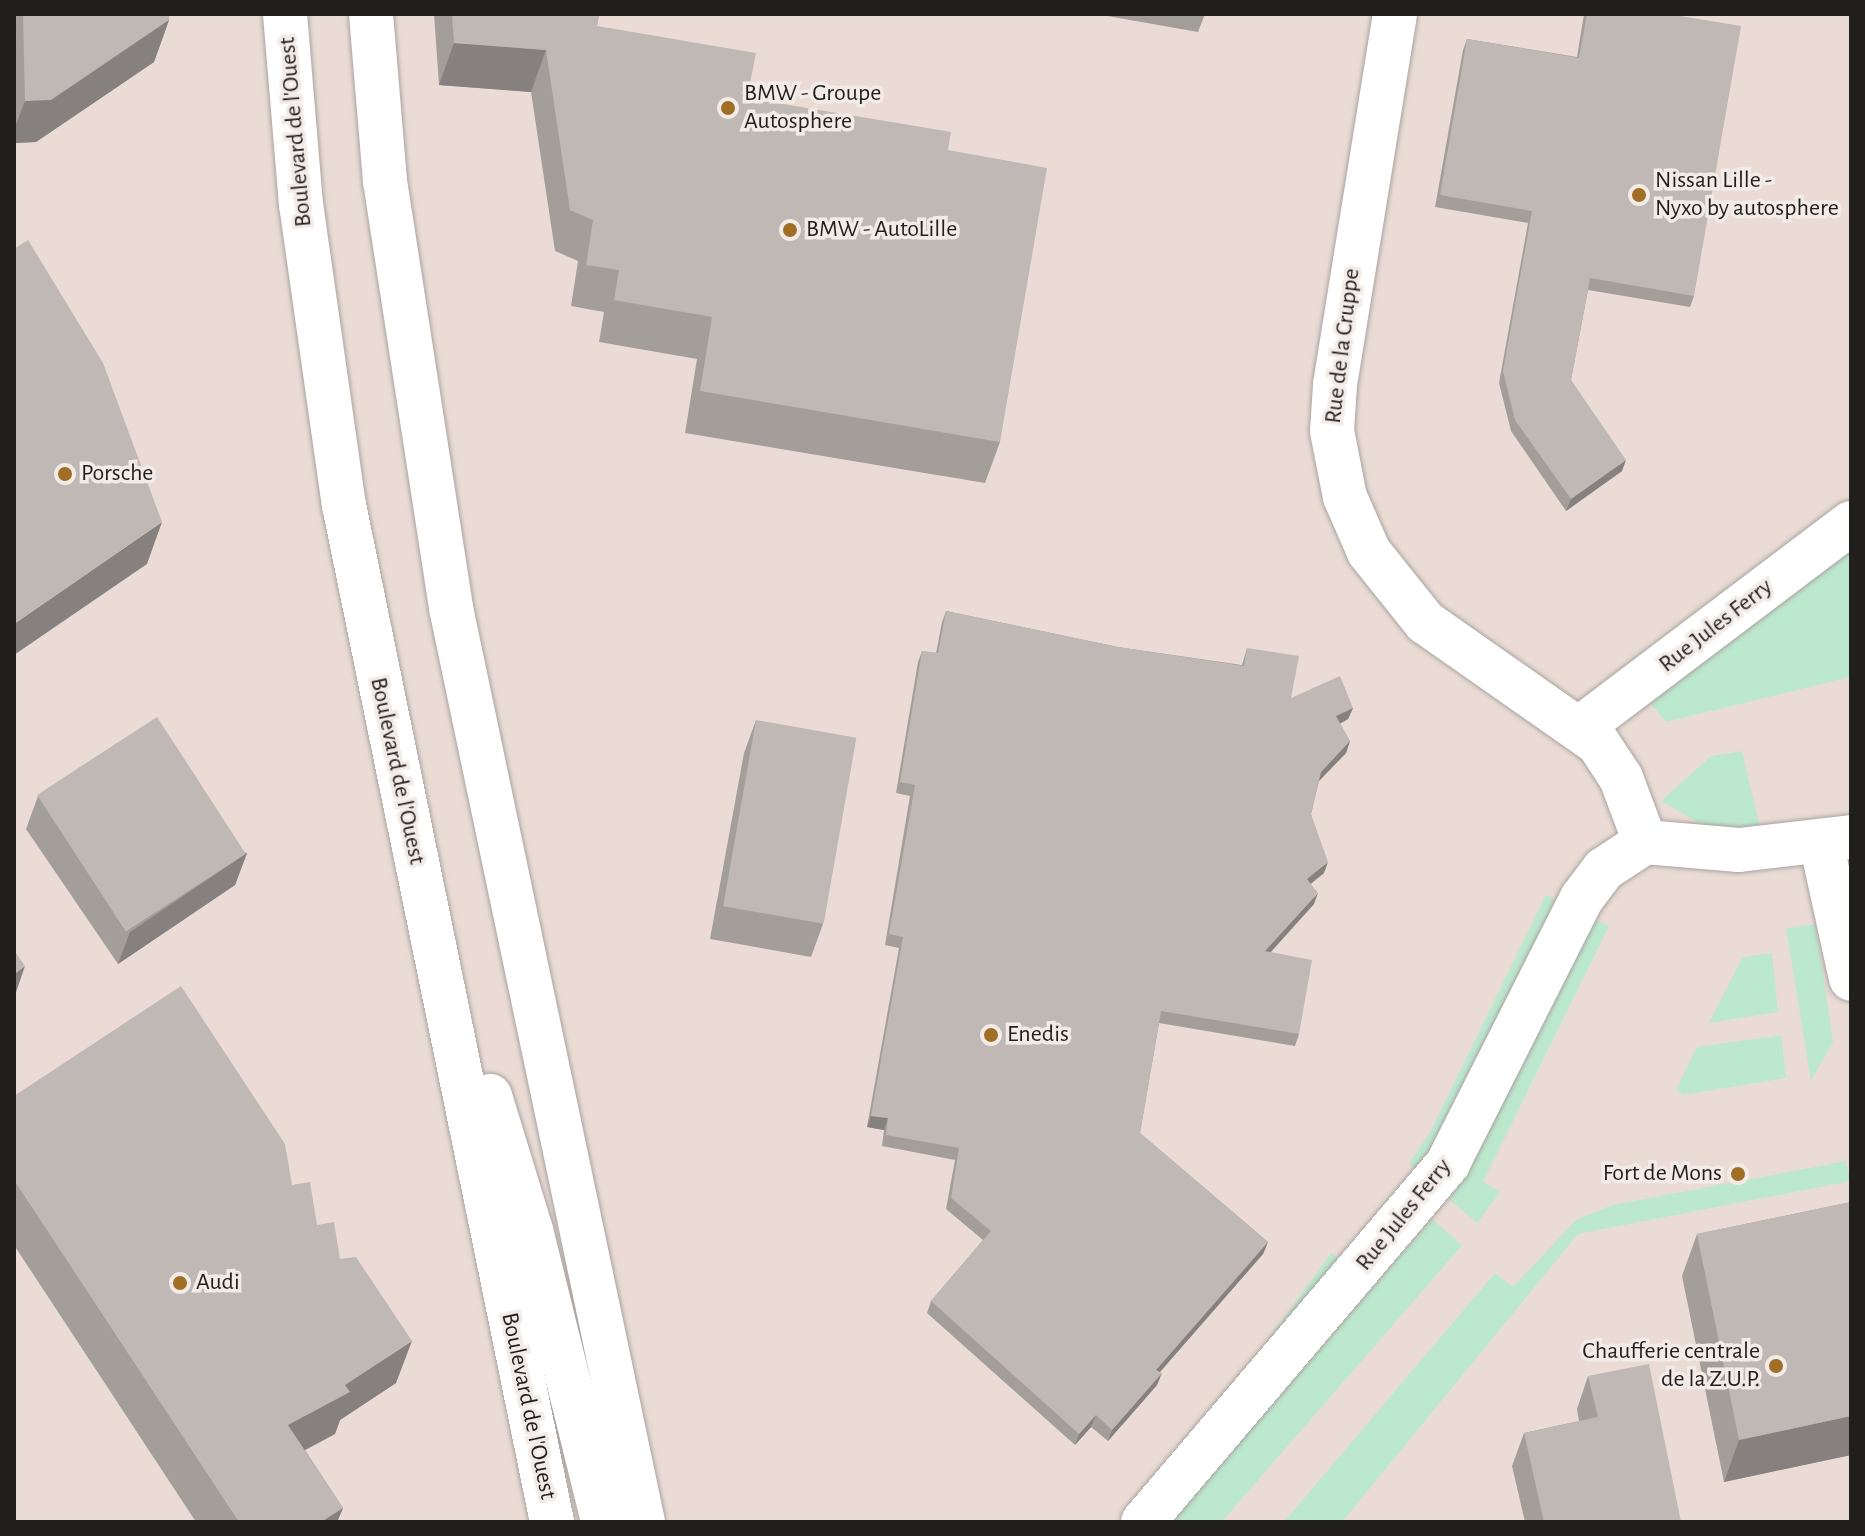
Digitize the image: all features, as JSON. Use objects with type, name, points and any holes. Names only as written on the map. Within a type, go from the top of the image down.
[{"type":"main road","name":"Boulevard de l'Ouest","points":[[285,14],[301,204],[327,404],[370,647],[552,1522]]},
{"type":"main road","points":[[354,14],[385,181],[451,608],[643,1522]]},
{"type":"main road","points":[[371,14],[385,181]]},
{"type":"main road","name":"Rue de la Cruppe","points":[[1395,14],[1335,385],[1332,431],[1338,474],[1354,523],[1408,605],[1447,641],[1580,728],[1621,778],[1645,842]]},
{"type":"main road","name":"Rue Jules Ferry","points":[[1580,728],[1851,523]]},
{"type":"main road","points":[[1645,842],[1739,850],[1836,840],[1851,979]]},
{"type":"main road","name":"Rue Jules Ferry","points":[[1143,1522],[1435,1180],[1582,898],[1604,869],[1645,842]]},
{"type":"main road","points":[[420,876],[531,1230],[603,1522]]},
{"type":"shaded area","points":[[14,14],[1851,14],[1851,1522],[14,1522]]},
{"type":"green space","points":[[1851,538],[1851,677],[1666,722],[1643,695]]},
{"type":"green space","points":[[1742,751],[1761,832],[1711,830],[1661,801],[1711,756]]},
{"type":"green space","points":[[1546,895],[1556,900],[1433,1149],[1417,1171],[1409,1163],[1429,1134]]},
{"type":"green space","points":[[1595,920],[1609,926],[1483,1182],[1500,1192],[1477,1223],[1450,1200]]},
{"type":"green space","points":[[1816,924],[1833,1042],[1811,1081],[1786,928]]},
{"type":"green space","points":[[1772,953],[1778,1012],[1709,1023],[1743,957]]},
{"type":"green space","points":[[1781,1035],[1786,1078],[1683,1095],[1676,1090],[1697,1047]]},
{"type":"green space","points":[[1846,1161],[1851,1181],[1578,1234],[1342,1522],[1284,1522],[1495,1273],[1513,1287],[1576,1220],[1612,1205]]},
{"type":"green space","points":[[1432,1219],[1462,1245],[1222,1522],[1169,1522]]},
{"type":"green space","points":[[1331,1253],[1342,1261],[1153,1522],[1136,1522]]},
{"type":"building","points":[[23,14],[169,14],[169,20],[51,100],[25,101]]},
{"type":"building","name":"BMW - AutoLille","points":[[452,14],[599,14],[597,26],[756,53],[747,98],[951,132],[948,150],[1047,168],[1000,442],[700,391],[712,317],[614,300],[619,270],[586,265],[593,220],[570,210],[546,50],[454,43]]},
{"type":"building","points":[[1587,14],[1668,14],[1741,26],[1694,296],[1590,278],[1571,380],[1626,460],[1571,499],[1515,420],[1503,371],[1532,211],[1440,195],[1467,39],[1579,58]]},
{"type":"building","name":"Porsche","points":[[28,240],[103,363],[162,522],[14,624],[14,249]]},
{"type":"building","points":[[946,611],[1118,647],[1244,666],[1247,648],[1299,656],[1291,698],[1340,676],[1353,708],[1336,716],[1350,741],[1321,772],[1311,814],[1328,862],[1307,879],[1318,893],[1265,951],[1312,960],[1299,1034],[1161,1011],[1140,1133],[1268,1242],[1156,1370],[1162,1373],[1112,1430],[1096,1415],[1079,1434],[931,1301],[991,1231],[951,1198],[959,1148],[886,1135],[888,1118],[871,1116],[903,937],[889,934],[915,785],[900,782],[922,651],[938,653]]},
{"type":"building","points":[[157,717],[246,854],[126,932],[37,795]]},
{"type":"building","points":[[756,720],[856,738],[824,924],[723,906]]},
{"type":"building","points":[[14,950],[25,966],[14,974]]},
{"type":"building","name":"Audi","points":[[181,986],[285,1144],[292,1185],[310,1182],[317,1225],[334,1222],[340,1259],[356,1257],[412,1341],[345,1385],[350,1392],[288,1425],[343,1508],[321,1522],[239,1522],[14,1180],[14,1096]]},
{"type":"building","name":"Chaufferie centrale de la Z.U.P.","points":[[1851,1202],[1851,1416],[1739,1440],[1697,1234]]},
{"type":"building","points":[[1649,1364],[1681,1522],[1544,1522],[1524,1433],[1598,1417],[1588,1376]]},
{"type":"place","name":"BMW - Groupe Autosphere","points":[[728,108]]},
{"type":"place","name":"Nissan Lille - Nyxo by autosphere","points":[[1639,195]]},
{"type":"place","name":"BMW - AutoLille","points":[[790,230]]},
{"type":"place","name":"Porsche","points":[[65,474]]},
{"type":"place","name":"Enedis","points":[[991,1035]]},
{"type":"place","name":"Fort de Mons","points":[[1738,1174]]},
{"type":"place","name":"Audi","points":[[180,1283]]},
{"type":"place","name":"Chaufferie centrale de la Z.U.P.","points":[[1776,1366]]}]
